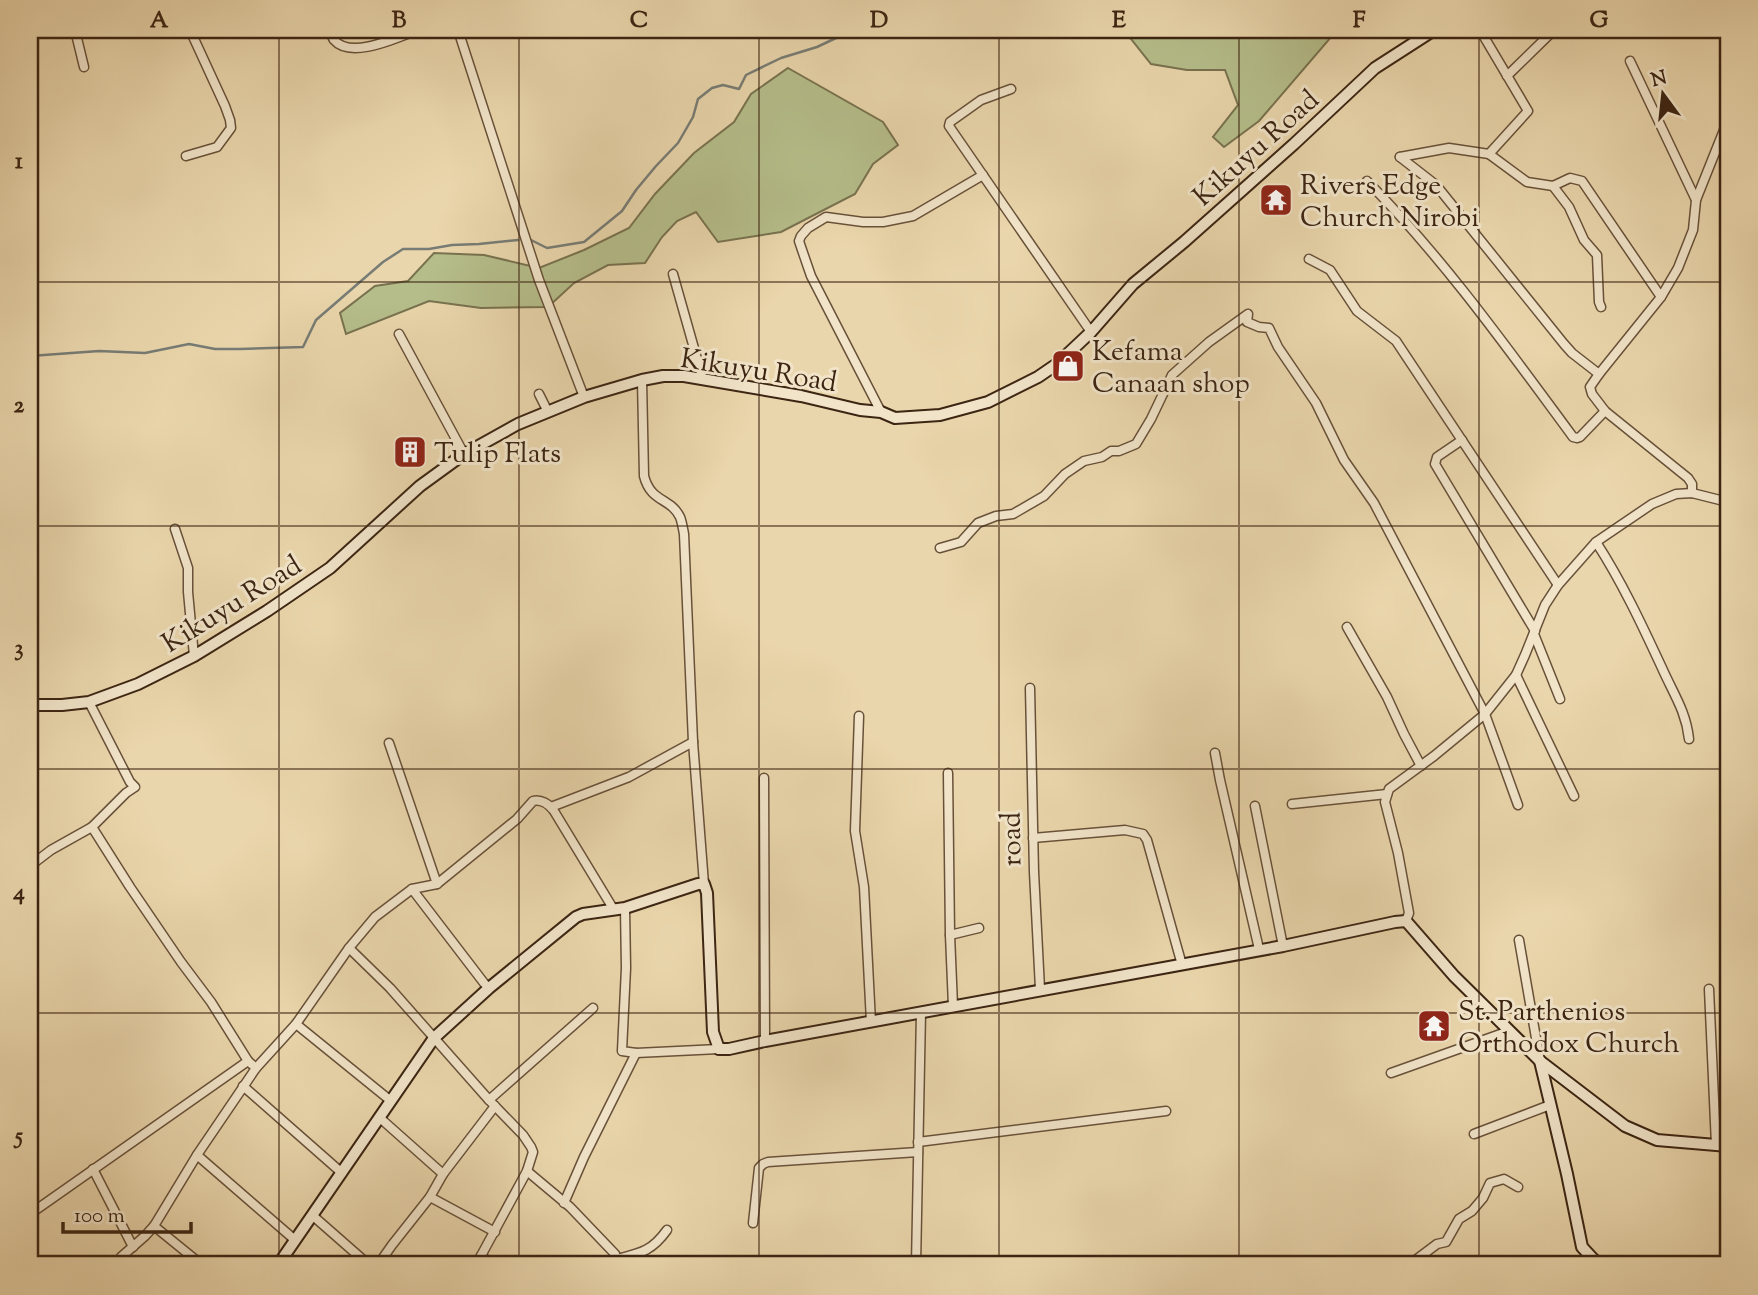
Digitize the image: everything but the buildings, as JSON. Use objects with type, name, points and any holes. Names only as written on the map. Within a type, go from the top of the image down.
[{"type":"main road","name":"Kikuyu Road","points":[[30,705],[89,702],[138,684],[194,656],[330,568],[420,486],[464,454],[518,424],[584,397],[642,380],[684,376],[801,396],[860,410],[881,412],[895,418],[940,415],[988,402],[1038,377],[1057,364],[1091,332],[1133,284],[1294,144],[1375,68],[1434,30]]},
{"type":"main road","points":[[278,1265],[434,1038],[489,988],[576,917],[620,909],[698,884],[704,884],[707,893],[713,1032],[719,1049],[1182,965],[1406,921],[1454,976],[1540,1061],[1625,1126],[1657,1140],[1722,1146]]},
{"type":"main road","points":[[1540,1061],[1582,1247],[1594,1260],[1604,1265]]},
{"type":"street","points":[[75,30],[84,66]]},
{"type":"street","points":[[186,156],[216,147],[231,128],[225,106],[191,30]]},
{"type":"street","points":[[329,30],[334,40],[344,47],[355,49],[373,46],[418,30]]},
{"type":"street","points":[[458,30],[539,280],[584,397]]},
{"type":"street","points":[[1480,30],[1528,111],[1489,154]]},
{"type":"street","points":[[1507,76],[1554,30]]},
{"type":"street","points":[[1630,61],[1696,200]]},
{"type":"street","points":[[1011,89],[981,100],[950,122],[949,126],[1091,332]]},
{"type":"street","points":[[1692,493],[1692,484],[1688,478],[1605,411],[1590,387],[1661,297],[1678,268],[1693,230],[1696,200],[1728,120]]},
{"type":"street","points":[[1599,374],[1564,344],[1436,185],[1400,157],[1449,148],[1489,154],[1527,182],[1553,186],[1570,178],[1582,181],[1661,297]]},
{"type":"street","points":[[881,412],[811,276],[799,242],[801,236],[808,228],[826,217],[873,222],[913,216],[983,175]]},
{"type":"street","points":[[1367,181],[1477,306],[1573,437],[1580,437],[1605,411]]},
{"type":"street","points":[[1553,186],[1569,207],[1584,240],[1597,255],[1601,307]]},
{"type":"street","points":[[1309,259],[1330,270],[1357,311],[1396,341],[1558,585]]},
{"type":"street","points":[[673,274],[703,380]]},
{"type":"street","points":[[940,548],[961,542],[978,523],[996,516],[1013,514],[1044,496],[1065,474],[1084,461],[1136,444],[1172,375],[1209,342],[1248,314],[1247,322],[1269,328],[1278,347],[1316,403],[1344,460],[1374,503],[1485,713],[1518,805]]},
{"type":"street","points":[[399,334],[464,454]]},
{"type":"street","points":[[642,380],[646,486],[680,517],[684,534],[693,742],[704,884]]},
{"type":"street","points":[[539,394],[548,412]]},
{"type":"street","points":[[1462,440],[1437,457],[1435,464],[1534,633],[1560,699]]},
{"type":"street","points":[[1406,921],[1409,912],[1385,802],[1389,789],[1485,713],[1516,675],[1545,605],[1558,585],[1596,542],[1652,504],[1676,494],[1692,493],[1728,503]]},
{"type":"street","points":[[175,529],[188,568],[194,656]]},
{"type":"street","points":[[1596,542],[1630,601],[1682,707],[1689,739]]},
{"type":"street","points":[[1347,627],[1387,697],[1421,766]]},
{"type":"street","points":[[1516,675],[1574,796]]},
{"type":"street","name":"road","points":[[1030,688],[1040,989]]},
{"type":"street","points":[[30,866],[51,850],[92,827],[126,793],[135,788],[89,702]]},
{"type":"street","points":[[859,716],[855,831],[864,887],[871,1022]]},
{"type":"street","points":[[551,807],[629,777],[693,742]]},
{"type":"street","points":[[389,744],[437,884]]},
{"type":"street","points":[[1215,754],[1259,949]]},
{"type":"street","points":[[948,773],[953,1006]]},
{"type":"street","points":[[764,778],[765,1041]]},
{"type":"street","points":[[1292,804],[1387,793]]},
{"type":"street","points":[[115,1265],[154,1226],[243,1086],[296,1024],[348,948],[375,917],[412,889],[437,884],[537,800],[551,807],[601,887],[620,909],[626,968],[621,1049],[624,1053],[636,1053],[719,1049]]},
{"type":"street","points":[[1255,806],[1283,946]]},
{"type":"street","points":[[92,827],[248,1061],[256,1068]]},
{"type":"street","points":[[1033,838],[1125,830],[1143,834],[1147,840],[1182,965]]},
{"type":"street","points":[[412,889],[489,988]]},
{"type":"street","points":[[950,935],[979,928]]},
{"type":"street","points":[[1519,940],[1540,1061]]},
{"type":"street","points":[[348,948],[390,988],[531,1147],[533,1152],[527,1171],[476,1265]]},
{"type":"street","points":[[1709,989],[1722,1146]]},
{"type":"street","points":[[379,1265],[430,1197],[492,1103],[593,1008]]},
{"type":"street","points":[[916,1265],[921,1012]]},
{"type":"street","points":[[296,1024],[391,1101]]},
{"type":"street","points":[[1391,1073],[1509,1031]]},
{"type":"street","points":[[564,1203],[636,1053]]},
{"type":"street","points":[[30,1214],[248,1061]]},
{"type":"street","points":[[243,1086],[342,1173]]},
{"type":"street","points":[[1474,1134],[1550,1105]]},
{"type":"street","points":[[918,1142],[1166,1111]]},
{"type":"street","points":[[380,1118],[443,1174]]},
{"type":"street","points":[[753,1223],[760,1168],[763,1164],[918,1152]]},
{"type":"street","points":[[197,1155],[295,1240]]},
{"type":"street","points":[[93,1169],[133,1247]]},
{"type":"street","points":[[527,1171],[564,1203],[615,1254],[616,1262],[646,1251],[658,1242],[667,1230]]},
{"type":"street","points":[[1409,1265],[1437,1244],[1446,1242],[1459,1219],[1472,1212],[1483,1198],[1490,1183],[1504,1179],[1518,1187]]},
{"type":"street","points":[[430,1197],[495,1232]]},
{"type":"street","points":[[312,1215],[369,1265]]},
{"type":"street","points":[[154,1226],[202,1265]]},
{"type":"street","points":[[481,1256],[494,1265]]},
{"type":"green space","points":[[1117,30],[1294,30],[1332,36],[1259,121],[1224,147],[1213,137],[1238,105],[1225,70],[1187,70],[1151,64],[1131,39]]},
{"type":"green space","points":[[788,68],[883,122],[898,145],[873,164],[855,194],[781,232],[718,242],[696,212],[677,221],[662,237],[645,263],[608,265],[574,283],[548,307],[481,308],[429,301],[346,334],[340,313],[375,286],[408,281],[434,253],[484,255],[539,268],[629,228],[655,194],[694,153],[734,122],[751,94]]},
{"type":"waterway","points":[[529,239],[547,248],[584,242],[622,211],[636,190],[678,143],[693,117],[698,99],[712,88],[723,85],[739,89],[746,75],[781,58],[817,47],[853,30]]},
{"type":"waterway","points":[[30,356],[99,351],[145,353],[189,344],[215,349],[303,347],[316,320],[383,262],[403,249],[518,240]]},
{"type":"place","name":"Rivers Edge Church Nirobi","points":[[1276,200]]},
{"type":"place","name":"Kefama Canaan shop","points":[[1068,366]]},
{"type":"place","name":"Tulip Flats","points":[[410,452]]},
{"type":"place","name":"St. Parthenios Orthodox Church","points":[[1434,1026]]}]
